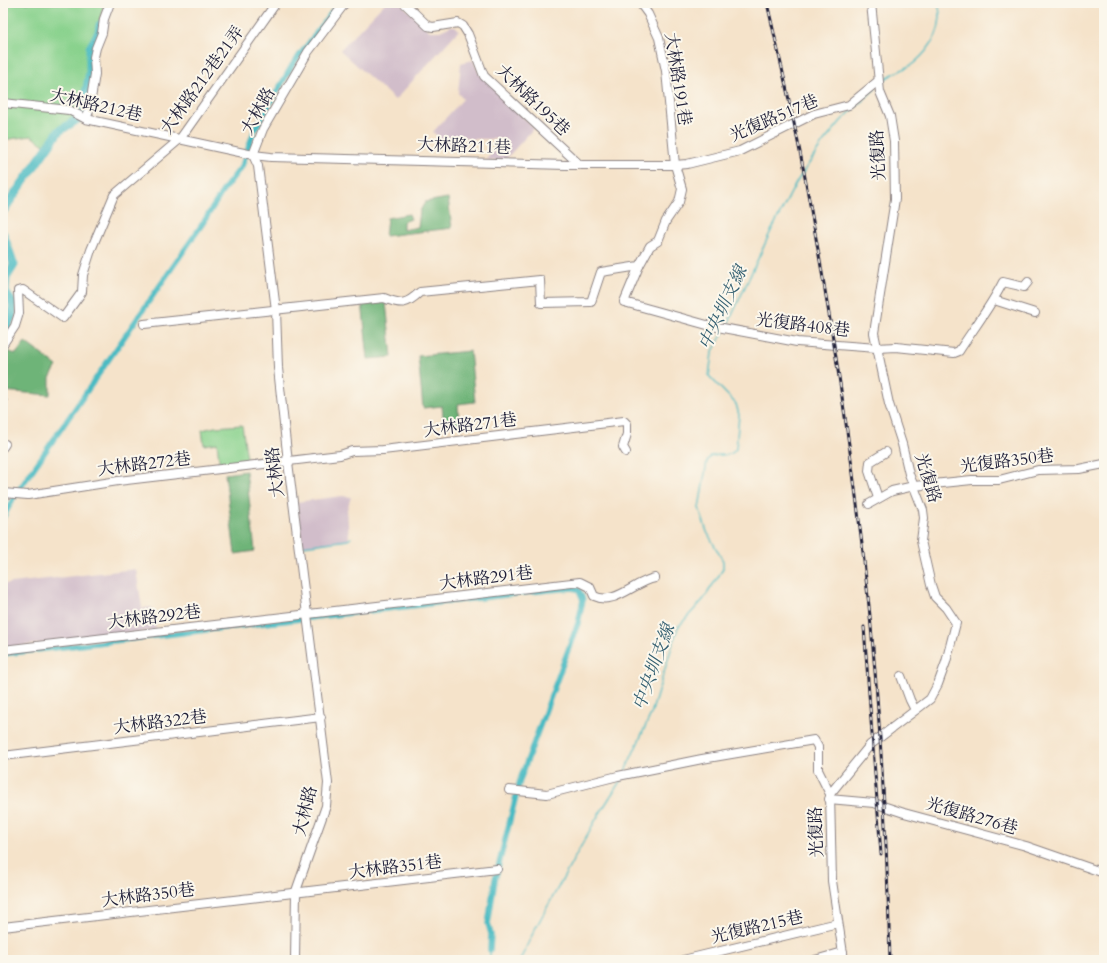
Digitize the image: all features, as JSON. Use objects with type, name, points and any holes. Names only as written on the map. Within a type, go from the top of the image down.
[{"type":"street","points":[[86,119],[89,111],[95,74],[94,57],[102,33],[104,19],[110,3]]},
{"type":"street","name":"大林路212巷21弄","points":[[3,344],[15,326],[19,313],[18,292],[23,290],[63,318],[82,292],[83,275],[90,250],[114,195],[180,139],[276,3]]},
{"type":"street","name":"大林路","points":[[295,960],[296,891],[326,803],[328,784],[321,717],[288,462],[278,368],[276,310],[258,166],[253,156],[263,129],[308,52],[345,3]]},
{"type":"street","name":"大林路195巷","points":[[404,3],[428,26],[433,27],[458,23],[463,26],[468,34],[484,76],[580,165]]},
{"type":"street","name":"大林路191巷","points":[[639,266],[650,246],[658,241],[666,221],[679,202],[682,189],[675,165],[666,71],[659,38],[648,14],[640,3]]},
{"type":"street","name":"光復路","points":[[844,956],[832,881],[830,797],[870,745],[930,699],[938,684],[946,662],[956,623],[946,608],[935,598],[931,585],[921,541],[923,510],[914,486],[889,404],[874,333],[895,199],[894,141],[890,116],[880,92],[878,81],[871,3]]},
{"type":"street","name":"光復路517巷","points":[[675,165],[687,164],[740,151],[814,114],[849,104],[878,81]]},
{"type":"street","name":"大林路212巷","points":[[3,103],[69,110],[86,119],[253,156]]},
{"type":"street","name":"大林路211巷","points":[[253,156],[580,165],[675,165]]},
{"type":"street","points":[[144,324],[384,298],[399,303],[404,303],[420,292],[540,280],[541,303],[591,302],[600,272],[639,266]]},
{"type":"street","name":"光復路408巷","points":[[639,266],[624,302],[726,329],[797,342],[877,348],[896,347],[954,353],[958,351],[984,312],[994,300],[1003,282],[1024,287],[1028,282]]},
{"type":"street","points":[[994,300],[1035,313]]},
{"type":"street","name":"大林路271巷","points":[[288,462],[340,456],[352,451],[383,450],[624,421],[626,424],[627,434],[622,447],[626,452]]},
{"type":"street","points":[[878,498],[869,471],[870,462],[886,452]]},
{"type":"street","name":"大林路272巷","points":[[3,493],[28,495],[118,481],[288,462]]},
{"type":"street","name":"光復路350巷","points":[[869,504],[892,491],[914,486],[972,480],[999,480],[1038,470],[1079,469],[1104,464]]},
{"type":"street","name":"大林路291巷","points":[[308,614],[580,582],[590,587],[594,596],[602,600],[611,599],[645,580],[655,578]]},
{"type":"street","name":"大林路292巷","points":[[3,650],[308,614]]},
{"type":"street","points":[[902,676],[915,710]]},
{"type":"street","name":"大林路322巷","points":[[3,756],[321,717]]},
{"type":"street","points":[[509,790],[526,793],[547,794],[623,775],[702,758],[814,740],[818,747],[818,770],[830,797]]},
{"type":"street","name":"光復路276巷","points":[[830,797],[874,803],[904,813],[1026,846],[1104,873]]},
{"type":"street","name":"大林路351巷","points":[[296,891],[323,890],[497,869]]},
{"type":"street","name":"大林路350巷","points":[[3,927],[156,910],[296,891]]},
{"type":"street","name":"光復路215巷","points":[[683,960],[838,923]]},
{"type":"street","points":[[815,960],[844,956]]},
{"type":"shaded area","points":[[385,3],[400,3],[430,31],[440,31],[451,26],[455,26],[459,30],[395,100],[340,50]]},
{"type":"shaded area","points":[[473,60],[479,73],[534,128],[504,161],[486,160],[504,139],[469,139],[462,136],[451,149],[433,132],[463,99],[458,93],[461,63]]},
{"type":"shaded area","points":[[342,496],[351,497],[347,509],[349,540],[302,546],[297,502]]},
{"type":"shaded area","points":[[136,569],[142,608],[152,607],[156,630],[3,648],[3,584]]},
{"type":"green space","points":[[3,3],[104,3],[97,31],[88,49],[88,72],[80,110],[75,116],[58,129],[44,145],[31,136],[3,140]]},
{"type":"green space","points":[[448,198],[452,228],[385,236],[387,218],[409,214],[411,219],[403,222],[403,230],[418,227],[420,211],[425,202]]},
{"type":"green space","points":[[382,300],[386,303],[392,357],[368,359],[362,302]]},
{"type":"green space","points":[[25,342],[57,366],[50,378],[50,395],[3,391],[3,350],[16,354]]},
{"type":"green space","points":[[470,351],[475,402],[458,404],[459,425],[444,426],[442,406],[423,408],[418,356]]},
{"type":"green space","points":[[242,425],[248,465],[220,468],[217,443],[204,445],[202,430],[215,427]]},
{"type":"green space","points":[[246,471],[255,551],[235,554],[225,474]]},
{"type":"waterway","points":[[3,518],[14,497],[203,223],[224,189],[242,166],[254,131],[293,64],[339,3]]},
{"type":"waterway","name":"中央圳支線","points":[[882,82],[886,78],[914,63],[926,51],[938,28],[940,20],[938,3]]},
{"type":"waterway","points":[[3,211],[59,131],[78,119],[83,111],[90,72],[90,48],[99,32],[100,25]]},
{"type":"waterway","name":"中央圳支線","points":[[727,326],[769,235],[796,183],[822,144],[841,121],[876,88]]},
{"type":"waterway","points":[[3,234],[14,265],[6,278],[5,292],[13,304],[12,316],[3,334]]},
{"type":"waterway","name":"中央圳支線","points":[[625,771],[651,714],[678,627],[703,600],[723,569],[723,561],[707,532],[699,508],[707,461],[711,456],[731,454],[736,449],[739,415],[736,404],[709,376],[712,353],[724,331]]},
{"type":"waterway","points":[[303,546],[348,540],[351,538]]},
{"type":"waterway","points":[[3,654],[548,590],[573,588],[579,590],[583,600],[578,623],[520,780],[495,880],[488,924],[491,934],[490,950]]},
{"type":"waterway","name":"中央圳支線","points":[[520,960],[535,929],[595,821],[622,778]]},
{"type":"waterway","points":[[490,950],[490,960]]},
{"type":"railway","points":[[767,3],[783,70],[816,236],[842,394],[863,553],[880,739],[890,960]]},
{"type":"railway","points":[[864,627],[881,854]]}]
